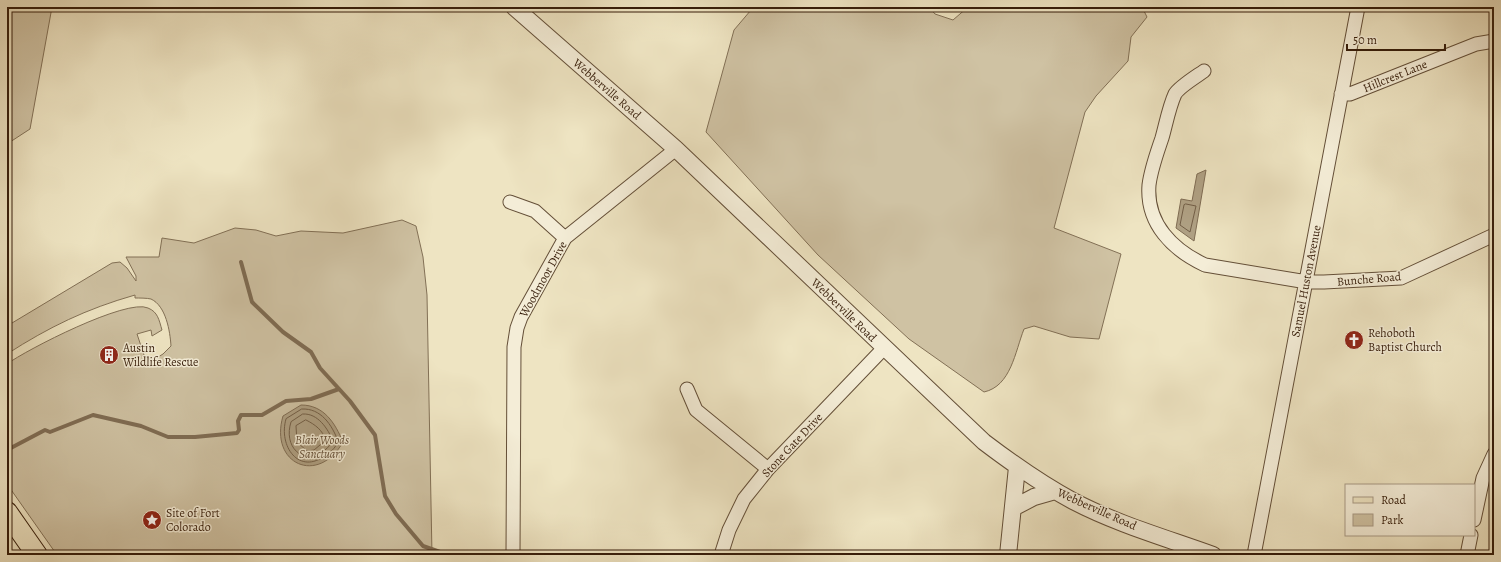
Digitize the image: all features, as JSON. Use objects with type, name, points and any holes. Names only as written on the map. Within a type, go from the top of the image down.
[{"type":"main road","points":[[7,512],[37,555]]},
{"type":"street","name":"Webberville Road","points":[[514,7],[676,149],[984,442],[1017,467],[1055,490],[1101,514],[1213,555]]},
{"type":"street","name":"Samuel Huston Avenue","points":[[1254,555],[1358,7]]},
{"type":"street","name":"Hillcrest Lane","points":[[1341,94],[1350,94],[1476,44],[1494,40]]},
{"type":"street","name":"Bunche Road","points":[[1204,71],[1176,93],[1152,169],[1149,186],[1150,204],[1160,230],[1181,252],[1205,265],[1307,282],[1400,278],[1494,235]]},
{"type":"street","name":"Woodmoor Drive","points":[[513,555],[514,347],[516,328],[527,304],[565,238],[676,149]]},
{"type":"street","points":[[510,202],[535,211],[565,238]]},
{"type":"street","name":"Stone Gate Drive","points":[[722,555],[729,530],[744,499],[768,469],[884,348]]},
{"type":"street","points":[[687,389],[696,410],[768,469]]},
{"type":"street","points":[[1475,515],[1483,478],[1494,454]]},
{"type":"street","points":[[1008,555],[1017,467]]},
{"type":"street","points":[[1013,508],[1034,496],[1055,490]]},
{"type":"street","points":[[1467,555],[1471,536]]},
{"type":"green space","points":[[7,7],[52,7],[30,129],[7,144]]},
{"type":"green space","points":[[763,7],[929,7],[935,14],[953,20],[968,7],[1142,7],[1147,17],[1131,37],[1128,61],[1096,96],[1085,112],[1054,228],[1121,254],[1099,339],[1070,337],[1034,326],[1024,329],[1015,357],[1006,375],[993,389],[984,392],[909,339],[818,255],[706,132],[734,30],[751,10]]},
{"type":"green space","name":"Blair Woods Sanctuary","points":[[402,220],[416,226],[423,257],[427,295],[432,555],[57,555],[7,484],[10,479],[7,475],[7,364],[54,337],[99,318],[137,307],[148,308],[154,312],[158,317],[162,330],[152,336],[151,330],[137,334],[147,364],[163,354],[171,346],[170,333],[164,313],[156,302],[151,299],[135,298],[135,295],[100,306],[68,320],[38,335],[7,354],[7,326],[112,263],[120,262],[127,268],[136,281],[136,276],[126,257],[159,257],[162,238],[194,243],[235,228],[256,230],[276,236],[301,231],[343,233]]},
{"type":"water","points":[[1206,170],[1194,241],[1176,228],[1181,199],[1192,201],[1197,174]]},
{"type":"water","points":[[301,405],[316,408],[328,416],[343,442],[333,455],[321,463],[309,466],[298,464],[289,457],[283,446],[281,433],[283,416]]},
{"type":"waterway","points":[[241,262],[252,302],[283,332],[311,352],[320,368],[350,401],[375,435],[385,496],[396,514],[423,546],[440,552],[493,552]]},
{"type":"waterway","points":[[7,450],[45,430],[50,432],[93,415],[141,426],[168,437],[195,437],[237,433],[239,430],[238,421],[241,415],[262,415],[286,401],[311,399],[339,389]]},
{"type":"waterway","points":[[528,552],[555,555]]},
{"type":"place","name":"Rehoboth Baptist Church","points":[[1354,340]]},
{"type":"place","name":"Austin Wildlife Rescue","points":[[109,355]]},
{"type":"place","name":"Site of Fort Colorado","points":[[152,520]]}]
